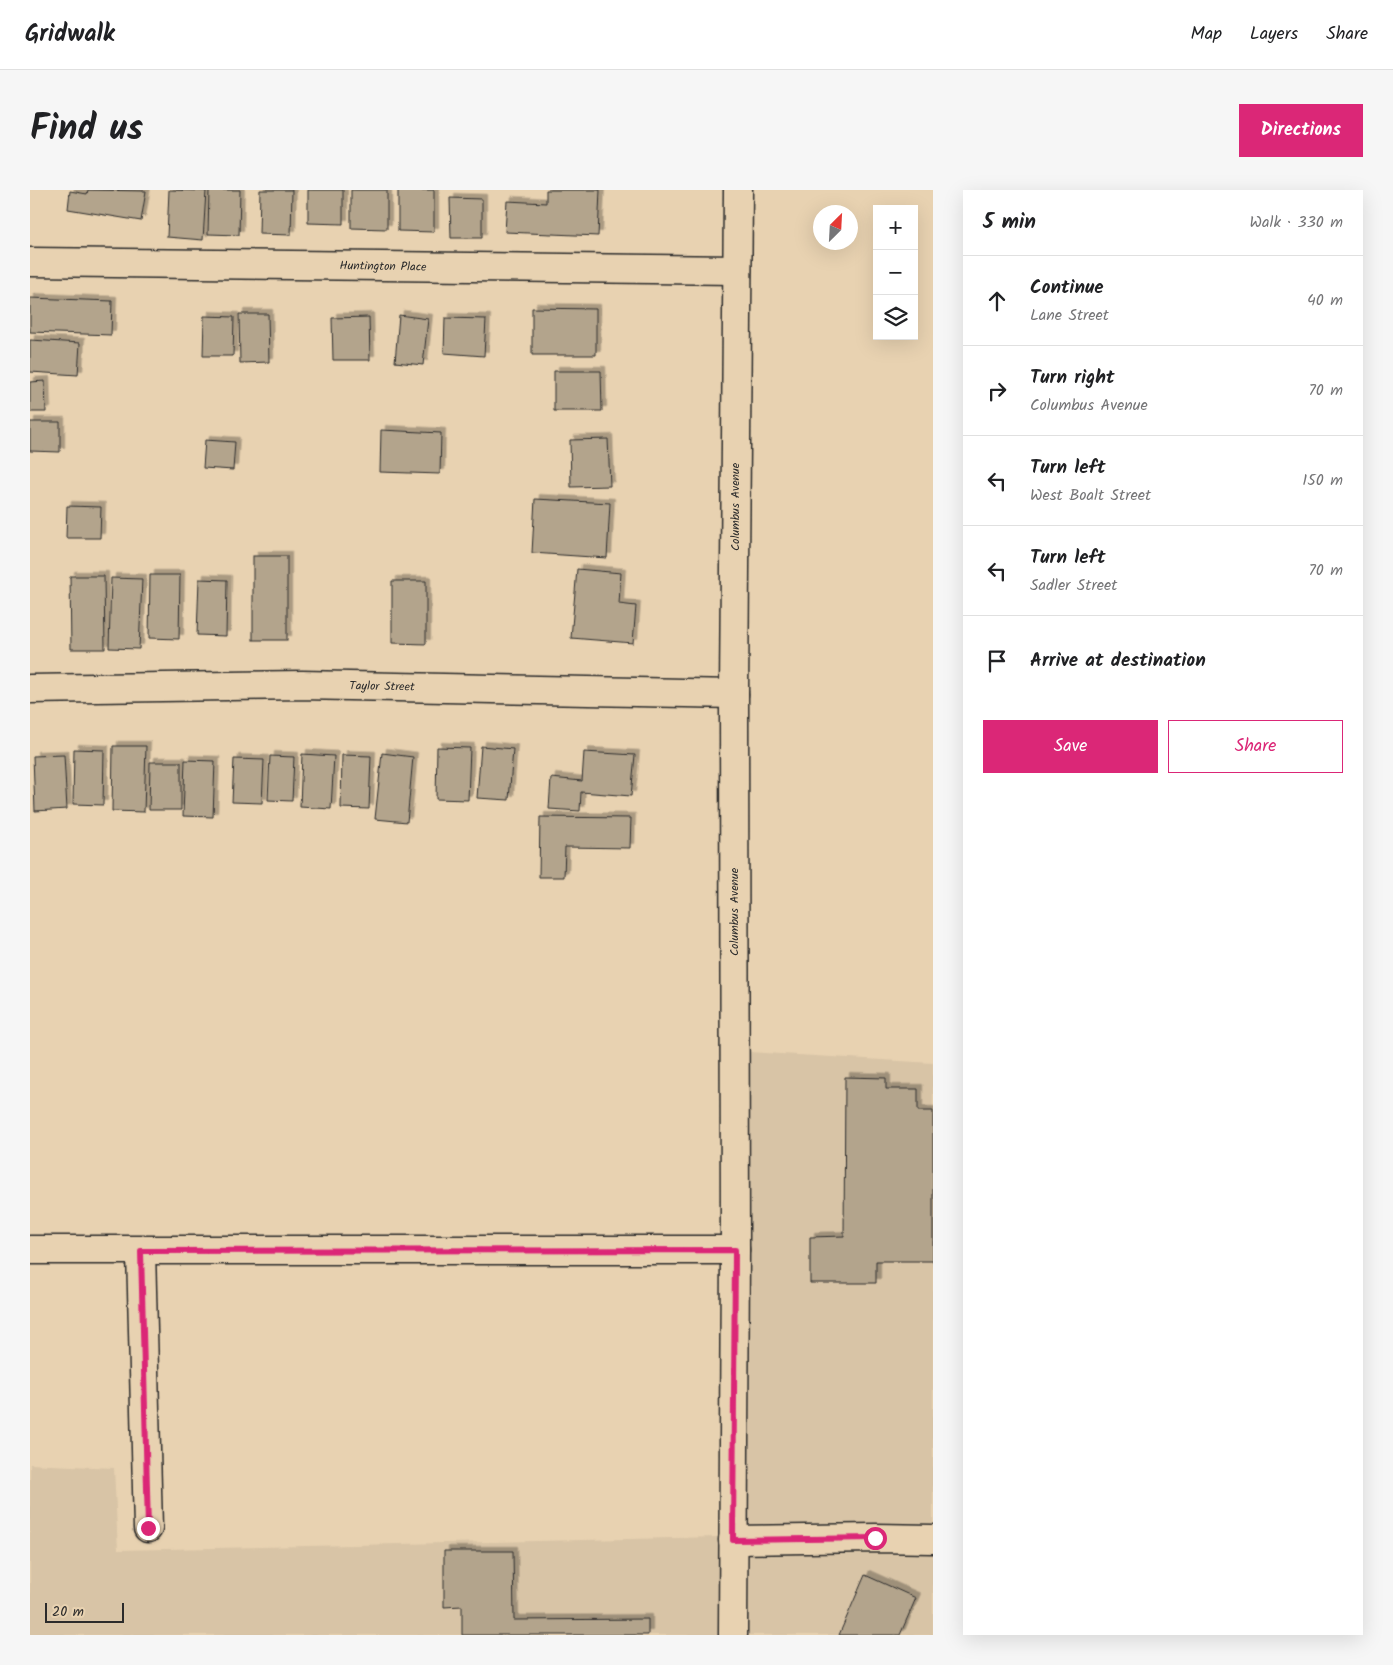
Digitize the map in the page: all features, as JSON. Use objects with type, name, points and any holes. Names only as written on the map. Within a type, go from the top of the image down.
[{"type":"street","name":"Columbus Avenue","points":[[733,1635],[735,1250],[734,694],[738,190]]},
{"type":"street","name":"Huntington Place","points":[[30,262],[737,270]]},
{"type":"street","name":"Taylor Street","points":[[30,689],[302,684],[734,694]]},
{"type":"street","points":[[30,1250],[735,1250]]},
{"type":"street","points":[[141,1251],[148,1528]]},
{"type":"street","points":[[733,1540],[933,1539]]},
{"type":"shaded area","points":[[732,1051],[933,1063],[933,1635],[30,1635],[30,1464],[114,1468],[118,1550],[720,1537]]},
{"type":"building","points":[[88,190],[146,191],[141,221],[68,209],[70,191],[87,194]]},
{"type":"building","points":[[169,190],[206,191],[203,240],[167,237]]},
{"type":"building","points":[[209,190],[240,190],[239,235],[208,234]]},
{"type":"building","points":[[260,190],[292,190],[291,235],[259,234]]},
{"type":"building","points":[[308,190],[343,190],[343,224],[308,223]]},
{"type":"building","points":[[351,190],[387,190],[387,229],[351,228]]},
{"type":"building","points":[[398,190],[434,190],[434,232],[398,231]]},
{"type":"building","points":[[546,190],[600,190],[598,236],[505,232],[507,201],[546,203]]},
{"type":"building","points":[[450,198],[482,199],[482,238],[451,238]]},
{"type":"building","points":[[30,298],[112,301],[111,335],[30,332]]},
{"type":"building","points":[[532,308],[596,309],[596,355],[532,355]]},
{"type":"building","points":[[239,314],[268,314],[269,362],[240,363]]},
{"type":"building","points":[[399,315],[428,319],[423,365],[395,362]]},
{"type":"building","points":[[204,316],[234,317],[233,356],[203,356]]},
{"type":"building","points":[[369,317],[370,360],[333,360],[332,318]]},
{"type":"building","points":[[445,318],[486,319],[484,356],[444,353]]},
{"type":"building","points":[[30,340],[80,343],[78,375],[30,372]]},
{"type":"building","points":[[554,371],[601,371],[602,411],[554,411]]},
{"type":"building","points":[[45,381],[46,412],[30,412],[30,382]]},
{"type":"building","points":[[30,422],[60,422],[60,452],[30,451]]},
{"type":"building","points":[[381,430],[441,433],[440,474],[380,472]]},
{"type":"building","points":[[608,439],[610,486],[571,487],[570,440]]},
{"type":"building","points":[[205,440],[235,442],[233,470],[203,468]]},
{"type":"building","points":[[535,499],[610,503],[607,558],[532,553]]},
{"type":"building","points":[[67,506],[101,507],[100,538],[66,538]]},
{"type":"building","points":[[253,556],[287,556],[287,640],[253,640]]},
{"type":"building","points":[[577,569],[621,573],[619,604],[636,606],[633,643],[571,638]]},
{"type":"building","points":[[150,575],[180,575],[179,639],[149,638]]},
{"type":"building","points":[[70,576],[104,576],[105,649],[71,649]]},
{"type":"building","points":[[111,578],[142,579],[139,649],[109,648]]},
{"type":"building","points":[[199,579],[227,580],[226,636],[197,635]]},
{"type":"building","points":[[392,581],[426,581],[426,644],[392,643]]},
{"type":"building","points":[[113,746],[146,746],[144,812],[112,811]]},
{"type":"building","points":[[481,746],[513,749],[509,800],[477,798]]},
{"type":"building","points":[[437,747],[470,748],[468,800],[436,799]]},
{"type":"building","points":[[74,749],[104,750],[103,805],[73,804]]},
{"type":"building","points":[[584,752],[635,755],[631,796],[581,792],[580,811],[549,809],[551,778],[582,781]]},
{"type":"building","points":[[382,753],[413,757],[407,822],[375,819]]},
{"type":"building","points":[[302,754],[334,756],[331,809],[300,807]]},
{"type":"building","points":[[64,755],[67,809],[35,811],[33,756]]},
{"type":"building","points":[[342,755],[371,756],[369,809],[341,808]]},
{"type":"building","points":[[270,756],[294,757],[292,801],[268,800]]},
{"type":"building","points":[[234,759],[264,760],[262,803],[232,802]]},
{"type":"building","points":[[185,760],[215,761],[213,817],[183,816]]},
{"type":"building","points":[[150,762],[181,762],[181,810],[149,810]]},
{"type":"building","points":[[540,817],[631,818],[630,848],[565,847],[564,877],[539,877]]},
{"type":"building","points":[[845,1077],[886,1078],[886,1089],[918,1089],[918,1111],[933,1111],[933,1261],[876,1261],[876,1283],[810,1283],[810,1237],[844,1236]]},
{"type":"building","points":[[444,1551],[513,1551],[514,1620],[648,1619],[648,1635],[462,1635],[462,1606],[444,1607]]},
{"type":"building","points":[[865,1575],[916,1598],[900,1635],[839,1635]]},
{"type":"route","points":[[148,1528],[141,1251],[735,1250],[733,1540],[875,1538]]}]
